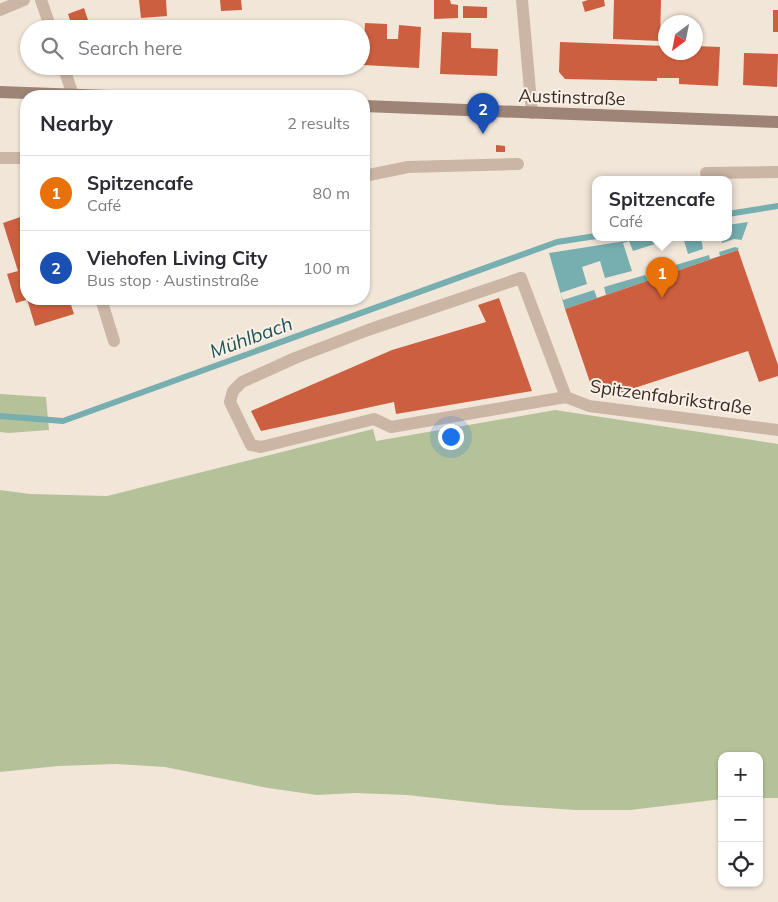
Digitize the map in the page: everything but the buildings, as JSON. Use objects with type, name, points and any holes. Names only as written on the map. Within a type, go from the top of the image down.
[{"type":"main road","points":[[0,92],[20,93]]},
{"type":"main road","name":"Austinstraße","points":[[370,106],[778,122]]},
{"type":"street","points":[[0,10],[24,0]]},
{"type":"street","points":[[41,0],[48,20]]},
{"type":"street","points":[[522,0],[532,113]]},
{"type":"street","points":[[66,75],[71,90]]},
{"type":"street","points":[[0,158],[20,158]]},
{"type":"street","points":[[370,175],[408,167],[518,164]]},
{"type":"street","points":[[706,173],[778,172]]},
{"type":"street","name":"Spitzenfabrikstraße","points":[[566,397],[521,278],[368,330],[295,358],[242,382],[233,391],[230,402],[251,445],[261,448],[374,419],[391,427],[566,397],[589,406],[778,430]]},
{"type":"street","points":[[103,305],[114,341]]},
{"type":"green space","points":[[0,394],[46,397],[49,430],[0,432]]},
{"type":"green space","points":[[555,410],[778,444],[778,798],[763,798],[763,752],[718,752],[718,799],[630,810],[576,810],[499,805],[407,795],[355,793],[317,795],[268,788],[165,767],[116,764],[58,766],[0,772],[0,490],[30,494],[107,496],[373,429],[376,441]]},
{"type":"water","points":[[748,222],[738,250],[565,309],[549,253],[626,241],[732,241],[732,224]]},
{"type":"pier","points":[[734,239],[742,240],[739,248],[735,247],[719,252],[720,256],[710,259],[709,255],[669,267],[670,273],[648,281],[645,275],[604,287],[606,295],[597,298],[594,290],[563,300],[560,293],[587,284],[582,267],[600,261],[605,278],[632,271],[623,243],[629,241],[633,251],[664,241],[684,241],[688,254],[703,249],[702,241],[721,241],[722,243]]},
{"type":"waterway","name":"Mühlbach","points":[[732,213],[778,206]]},
{"type":"waterway","name":"Mühlbach","points":[[0,416],[63,421],[557,242],[592,237]]},
{"type":"place","name":"Viehofen Living City","points":[[483,134]]},
{"type":"place","name":"Spitzencafe","points":[[662,298]]}]
